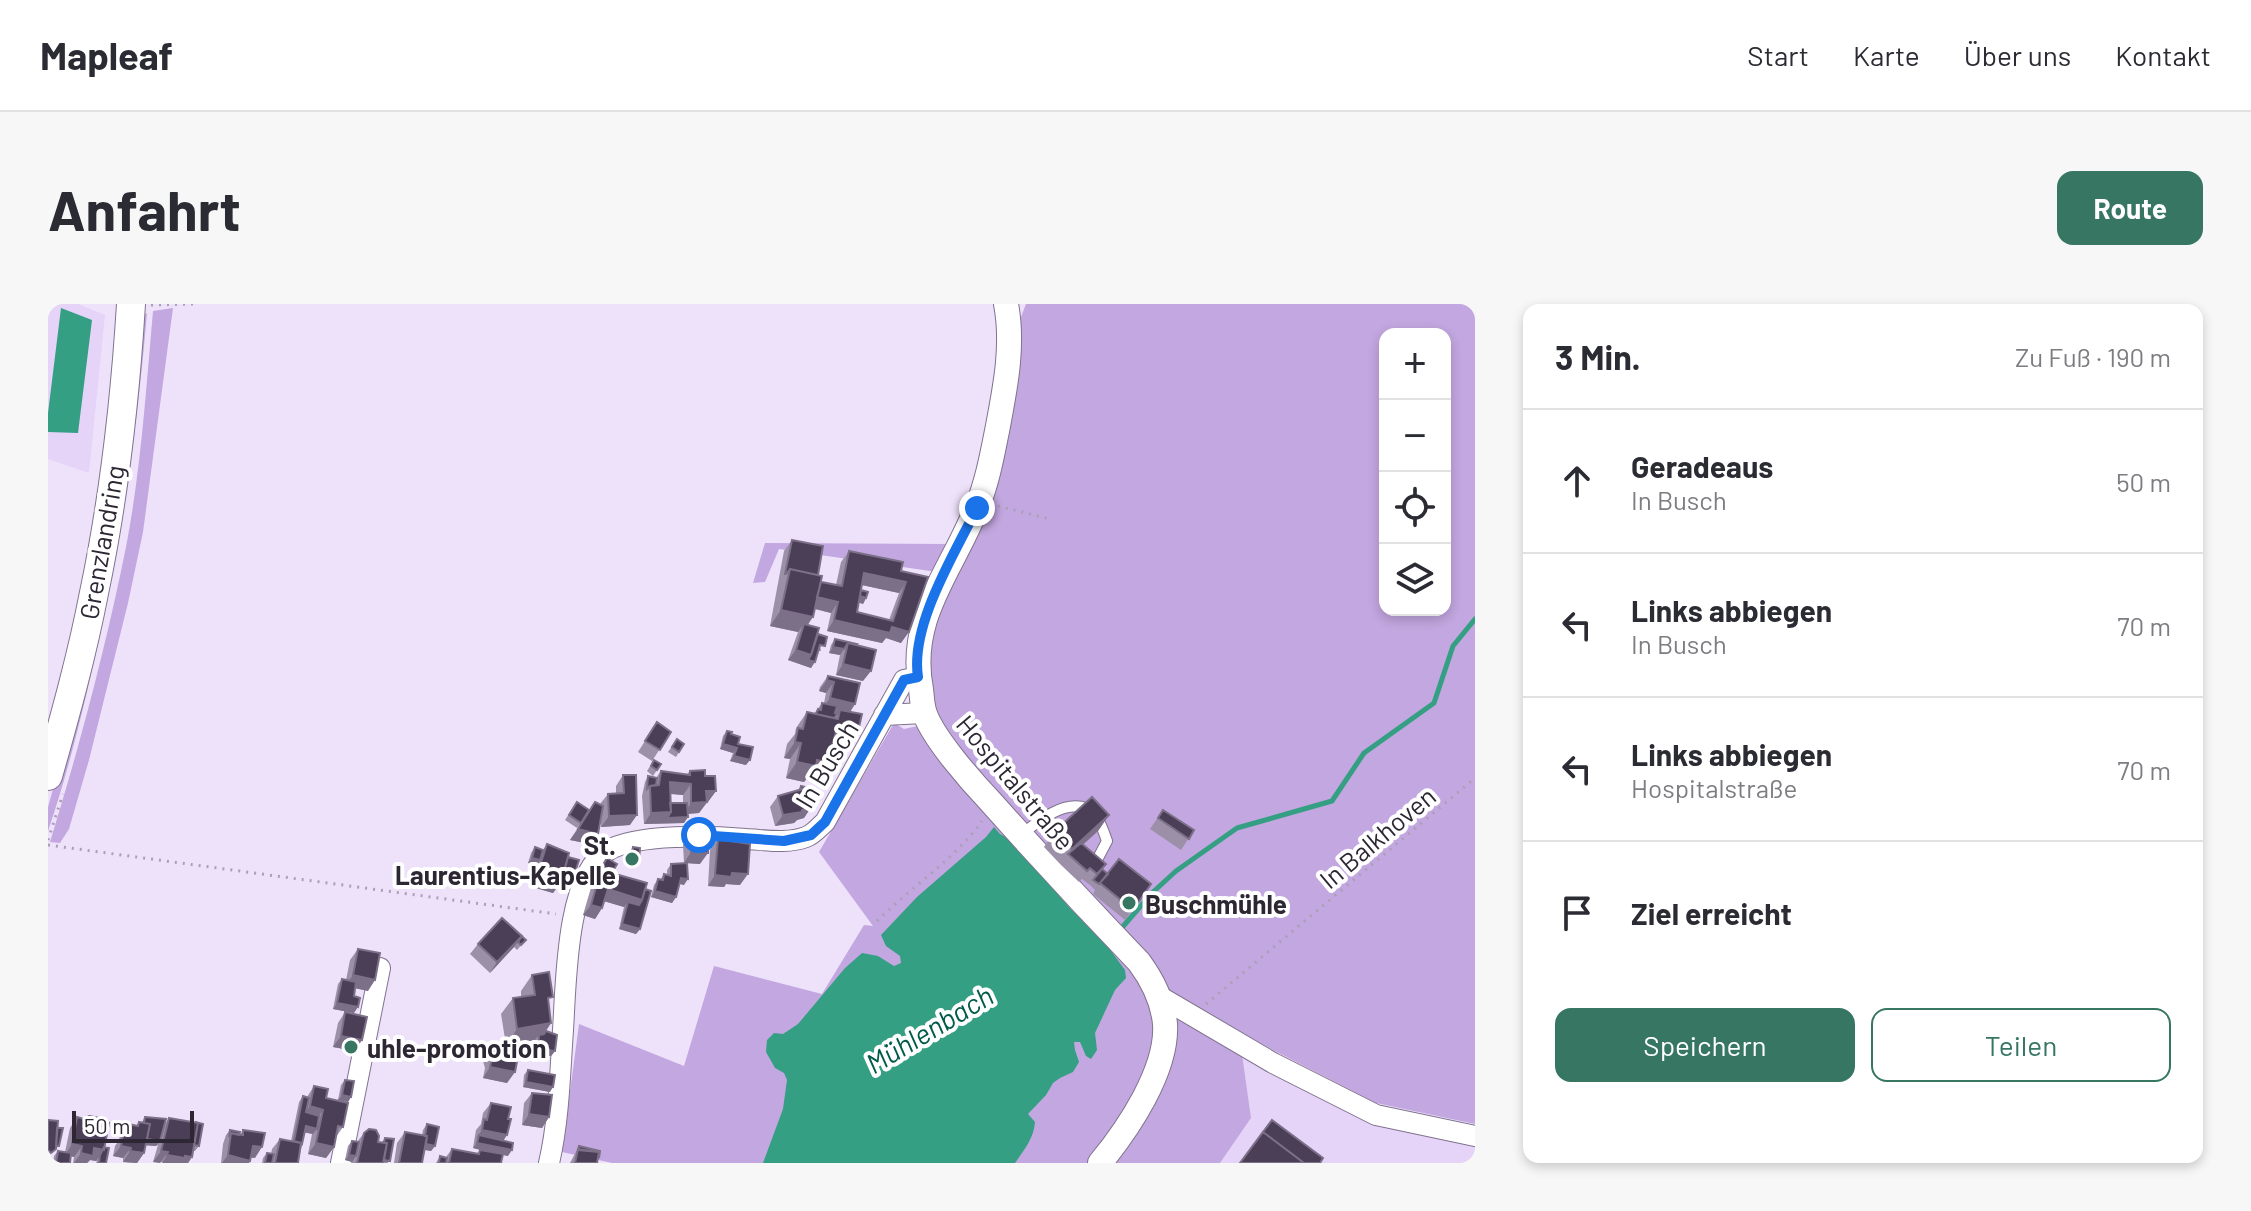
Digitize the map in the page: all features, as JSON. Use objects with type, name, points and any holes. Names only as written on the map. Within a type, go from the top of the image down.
[{"type":"main road","name":"Grenzlandring","points":[[48,776],[72,690],[94,592],[122,410],[131,304]]},
{"type":"street","name":"Hospitalstraße","points":[[1006,304],[1010,325],[1007,374],[990,465],[979,501],[927,613],[918,645],[918,677],[924,713],[959,764],[1020,835],[1139,962],[1159,996],[1165,1027],[1159,1063],[1134,1114],[1100,1163]]},
{"type":"street","name":"In Busch","points":[[549,1163],[569,940],[579,896],[593,864],[605,852],[636,842],[699,835],[784,841],[811,835],[825,822],[904,680],[918,677]]},
{"type":"street","name":"In Busch","points":[[884,715],[924,713]]},
{"type":"street","points":[[341,1163],[380,968]]},
{"type":"street","points":[[1159,996],[1273,1063],[1376,1115],[1475,1136]]},
{"type":"lane","points":[[1020,835],[1061,808],[1086,808],[1094,815],[1107,841],[1097,860]]},
{"type":"path","points":[[131,304],[194,304]]},
{"type":"path","points":[[979,501],[1050,519]]},
{"type":"path","name":"In Balkhoven","points":[[1192,1017],[1475,778]]},
{"type":"path","points":[[877,921],[967,841],[993,805]]},
{"type":"path","points":[[48,845],[574,916]]},
{"type":"shaded area","points":[[48,304],[78,304],[105,315],[89,473],[48,459]]},
{"type":"shaded area","points":[[1026,304],[1475,304],[1475,1124],[1376,1103],[1244,1035],[1242,1054],[1251,1118],[1220,1163],[612,1163],[562,1152],[579,1024],[684,1066],[714,966],[822,994],[864,925],[873,926],[819,852],[894,723],[904,729],[922,725],[929,639],[956,575],[998,452],[1021,317]]},
{"type":"shaded area","points":[[173,308],[143,532],[128,603],[69,829],[60,843],[50,842],[92,695],[126,547],[139,459],[153,311]]},
{"type":"shaded area","points":[[147,313],[131,458],[107,601],[78,730],[48,831],[48,807],[74,714],[138,320]]},
{"type":"shaded area","points":[[765,543],[951,544],[937,572],[779,549],[765,582],[753,583]]},
{"type":"shaded area","points":[[1242,1054],[1369,1119],[1475,1141],[1475,1163],[1220,1163],[1251,1118]]},
{"type":"water","points":[[61,308],[92,320],[78,433],[48,432]]},
{"type":"water","points":[[994,827],[1011,840],[1125,970],[1126,978],[1115,990],[1095,1033],[1097,1050],[1091,1059],[1086,1056],[1080,1042],[1074,1042],[1079,1062],[1073,1072],[1053,1083],[1028,1114],[1035,1122],[1033,1133],[1015,1163],[763,1163],[783,1109],[787,1080],[766,1052],[767,1040],[774,1033],[783,1034],[798,1024],[845,968],[862,953],[878,956],[894,966],[901,963],[900,956],[886,946],[881,935],[917,897]]},
{"type":"building","points":[[792,540],[823,546],[818,575],[790,569],[785,574]]},
{"type":"building","points":[[849,551],[903,562],[901,571],[928,577],[909,632],[892,627],[890,633],[834,620],[838,602],[817,597],[821,582],[842,586]],"holes":[[[864,573],[906,582],[893,621],[857,612]]]},
{"type":"building","points":[[790,569],[822,576],[813,617],[781,610]]},
{"type":"building","points":[[861,590],[868,592],[866,598],[860,596]]},
{"type":"building","points":[[804,624],[819,628],[811,655],[796,650]]},
{"type":"building","points":[[818,634],[827,637],[825,646],[820,645],[815,662],[808,660]]},
{"type":"building","points":[[835,639],[857,644],[848,643],[844,649],[833,647]]},
{"type":"building","points":[[848,643],[876,650],[871,671],[843,664]]},
{"type":"building","points":[[828,676],[860,683],[855,704],[830,698],[834,682],[827,680]]},
{"type":"building","points":[[822,703],[837,706],[835,713],[838,713],[834,718],[816,714],[818,709],[821,710]]},
{"type":"building","points":[[840,710],[862,714],[857,736],[836,732],[832,746],[837,747],[834,764],[817,760],[816,766],[797,762],[801,743],[795,742],[798,728],[803,729],[807,712],[838,719]]},
{"type":"building","points":[[657,722],[671,732],[660,750],[645,741]]},
{"type":"building","points":[[727,731],[740,737],[738,744],[753,747],[750,760],[734,756],[737,748],[723,744]]},
{"type":"building","points":[[677,739],[684,744],[679,752],[672,747]]},
{"type":"building","points":[[654,760],[661,764],[657,770],[651,766]]},
{"type":"building","points":[[705,770],[705,776],[715,776],[716,791],[706,791],[707,802],[691,803],[691,784],[670,782],[671,812],[651,813],[650,786],[659,785],[661,771],[690,775],[690,771]]},
{"type":"building","points":[[623,775],[636,775],[637,815],[609,816],[608,794],[624,793]]},
{"type":"building","points":[[648,776],[657,778],[656,785],[647,789]]},
{"type":"building","points":[[801,786],[817,790],[814,803],[810,804],[806,788],[800,790]]},
{"type":"building","points":[[806,788],[811,807],[783,815],[778,796]]},
{"type":"building","points":[[1092,797],[1109,815],[1072,849],[1055,831]]},
{"type":"building","points":[[577,802],[589,810],[581,823],[569,815]]},
{"type":"building","points":[[595,802],[603,806],[598,834],[578,829]]},
{"type":"building","points":[[670,803],[687,803],[688,817],[667,818],[671,812]]},
{"type":"building","points":[[1163,810],[1194,830],[1189,839],[1158,818]]},
{"type":"building","points":[[708,834],[708,853],[691,852],[690,835]]},
{"type":"building","points":[[718,839],[750,844],[748,874],[732,873],[731,877],[715,875]]},
{"type":"building","points":[[1081,843],[1106,864],[1097,874],[1090,868],[1087,871],[1068,854]]},
{"type":"building","points":[[547,844],[569,853],[561,882],[537,875]]},
{"type":"building","points":[[535,847],[543,850],[540,860],[532,858]]},
{"type":"building","points":[[633,847],[640,848],[639,860],[631,859]]},
{"type":"building","points":[[568,857],[579,860],[573,879],[563,876]]},
{"type":"building","points":[[607,858],[617,864],[612,873],[601,870],[597,875]]},
{"type":"building","points":[[1119,859],[1151,884],[1133,910],[1100,883]]},
{"type":"building","points":[[687,863],[688,879],[681,878],[676,897],[655,891],[658,879],[663,880],[664,874],[671,876],[671,864]]},
{"type":"building","points":[[1102,869],[1108,874],[1099,884],[1093,880]]},
{"type":"building","points":[[601,870],[647,883],[642,900],[608,889],[602,908],[591,905]]},
{"type":"building","points":[[645,889],[651,891],[640,929],[622,924],[628,902],[639,905]]},
{"type":"building","points":[[502,918],[522,936],[497,962],[478,944]]},
{"type":"building","points":[[358,949],[380,953],[375,980],[353,975]]},
{"type":"building","points":[[549,972],[553,997],[548,998],[551,1023],[517,1029],[513,998],[535,995],[532,975]]},
{"type":"building","points":[[342,979],[356,982],[354,996],[360,998],[358,1007],[337,1003]]},
{"type":"building","points":[[345,1012],[367,1017],[362,1040],[341,1036]]},
{"type":"building","points":[[546,1031],[557,1035],[555,1051],[538,1049],[539,1035]]},
{"type":"building","points":[[492,1044],[513,1047],[513,1050],[494,1046],[491,1052]]},
{"type":"building","points":[[494,1046],[519,1051],[515,1072],[490,1067]]},
{"type":"building","points":[[528,1070],[555,1075],[553,1087],[526,1082]]},
{"type":"building","points":[[345,1080],[354,1081],[351,1097],[342,1095]]},
{"type":"building","points":[[314,1086],[328,1089],[326,1098],[348,1103],[343,1127],[338,1126],[334,1147],[316,1143],[323,1110],[310,1106]]},
{"type":"building","points":[[532,1093],[552,1095],[549,1117],[529,1114]]},
{"type":"building","points":[[303,1096],[309,1098],[306,1112],[319,1116],[317,1129],[306,1126],[302,1144],[294,1141]]},
{"type":"building","points":[[491,1103],[511,1107],[507,1135],[482,1130]]},
{"type":"building","points":[[89,1116],[109,1123],[104,1150],[94,1148],[93,1156],[81,1153],[82,1146],[72,1144],[77,1117],[84,1119]]},
{"type":"building","points":[[145,1117],[166,1119],[160,1141],[147,1139],[150,1124],[144,1123]]},
{"type":"building","points":[[169,1118],[198,1123],[192,1157],[167,1155],[168,1152],[161,1151]]},
{"type":"building","points":[[48,1120],[58,1121],[56,1149],[51,1153],[48,1150]]},
{"type":"building","points":[[1272,1120],[1323,1158],[1320,1163],[1304,1163],[1263,1132]]},
{"type":"building","points":[[139,1122],[150,1124],[144,1153],[121,1146],[128,1124],[138,1126]]},
{"type":"building","points":[[195,1122],[203,1124],[199,1146],[194,1145],[198,1123]]},
{"type":"building","points":[[427,1124],[439,1127],[435,1146],[426,1144]]},
{"type":"building","points":[[57,1128],[63,1128],[59,1146],[56,1146]]},
{"type":"building","points":[[369,1129],[376,1130],[378,1142],[387,1143],[383,1163],[357,1163],[364,1133]]},
{"type":"building","points":[[243,1130],[265,1133],[262,1147],[253,1146],[250,1161],[228,1155],[231,1133],[243,1135]]},
{"type":"building","points":[[405,1132],[427,1136],[422,1163],[399,1163]]},
{"type":"building","points":[[1263,1132],[1304,1163],[1240,1163]]},
{"type":"building","points":[[479,1135],[513,1143],[512,1150],[477,1143]]},
{"type":"building","points":[[385,1138],[394,1139],[390,1161],[384,1160]]},
{"type":"building","points":[[280,1139],[301,1143],[298,1163],[275,1163]]},
{"type":"building","points":[[352,1141],[359,1142],[356,1156],[349,1155]]},
{"type":"building","points":[[579,1146],[600,1151],[599,1158],[599,1152],[578,1150]]},
{"type":"building","points":[[104,1147],[109,1148],[106,1163],[99,1163],[100,1155]]},
{"type":"building","points":[[452,1149],[503,1154],[501,1163],[449,1163]]},
{"type":"building","points":[[578,1149],[599,1152],[597,1163],[575,1163]]},
{"type":"building","points":[[58,1151],[71,1153],[70,1163],[56,1163]]},
{"type":"building","points":[[267,1153],[274,1154],[272,1163],[265,1163]]},
{"type":"building","points":[[440,1156],[447,1158],[446,1163],[439,1163]]},
{"type":"waterway","name":"Mühlenbach","points":[[1119,931],[1176,871],[1237,828],[1332,801],[1364,753],[1434,703],[1453,646],[1475,619]]},
{"type":"place","name":"St. Laurentius-Kapelle","points":[[632,859]]},
{"type":"place","name":"Buschmühle","points":[[1129,903]]},
{"type":"place","name":"uhle-promotion","points":[[351,1047]]},
{"type":"route","points":[[699,835],[784,841],[811,835],[825,822],[904,680],[918,677],[918,645],[927,613],[977,508]]}]
